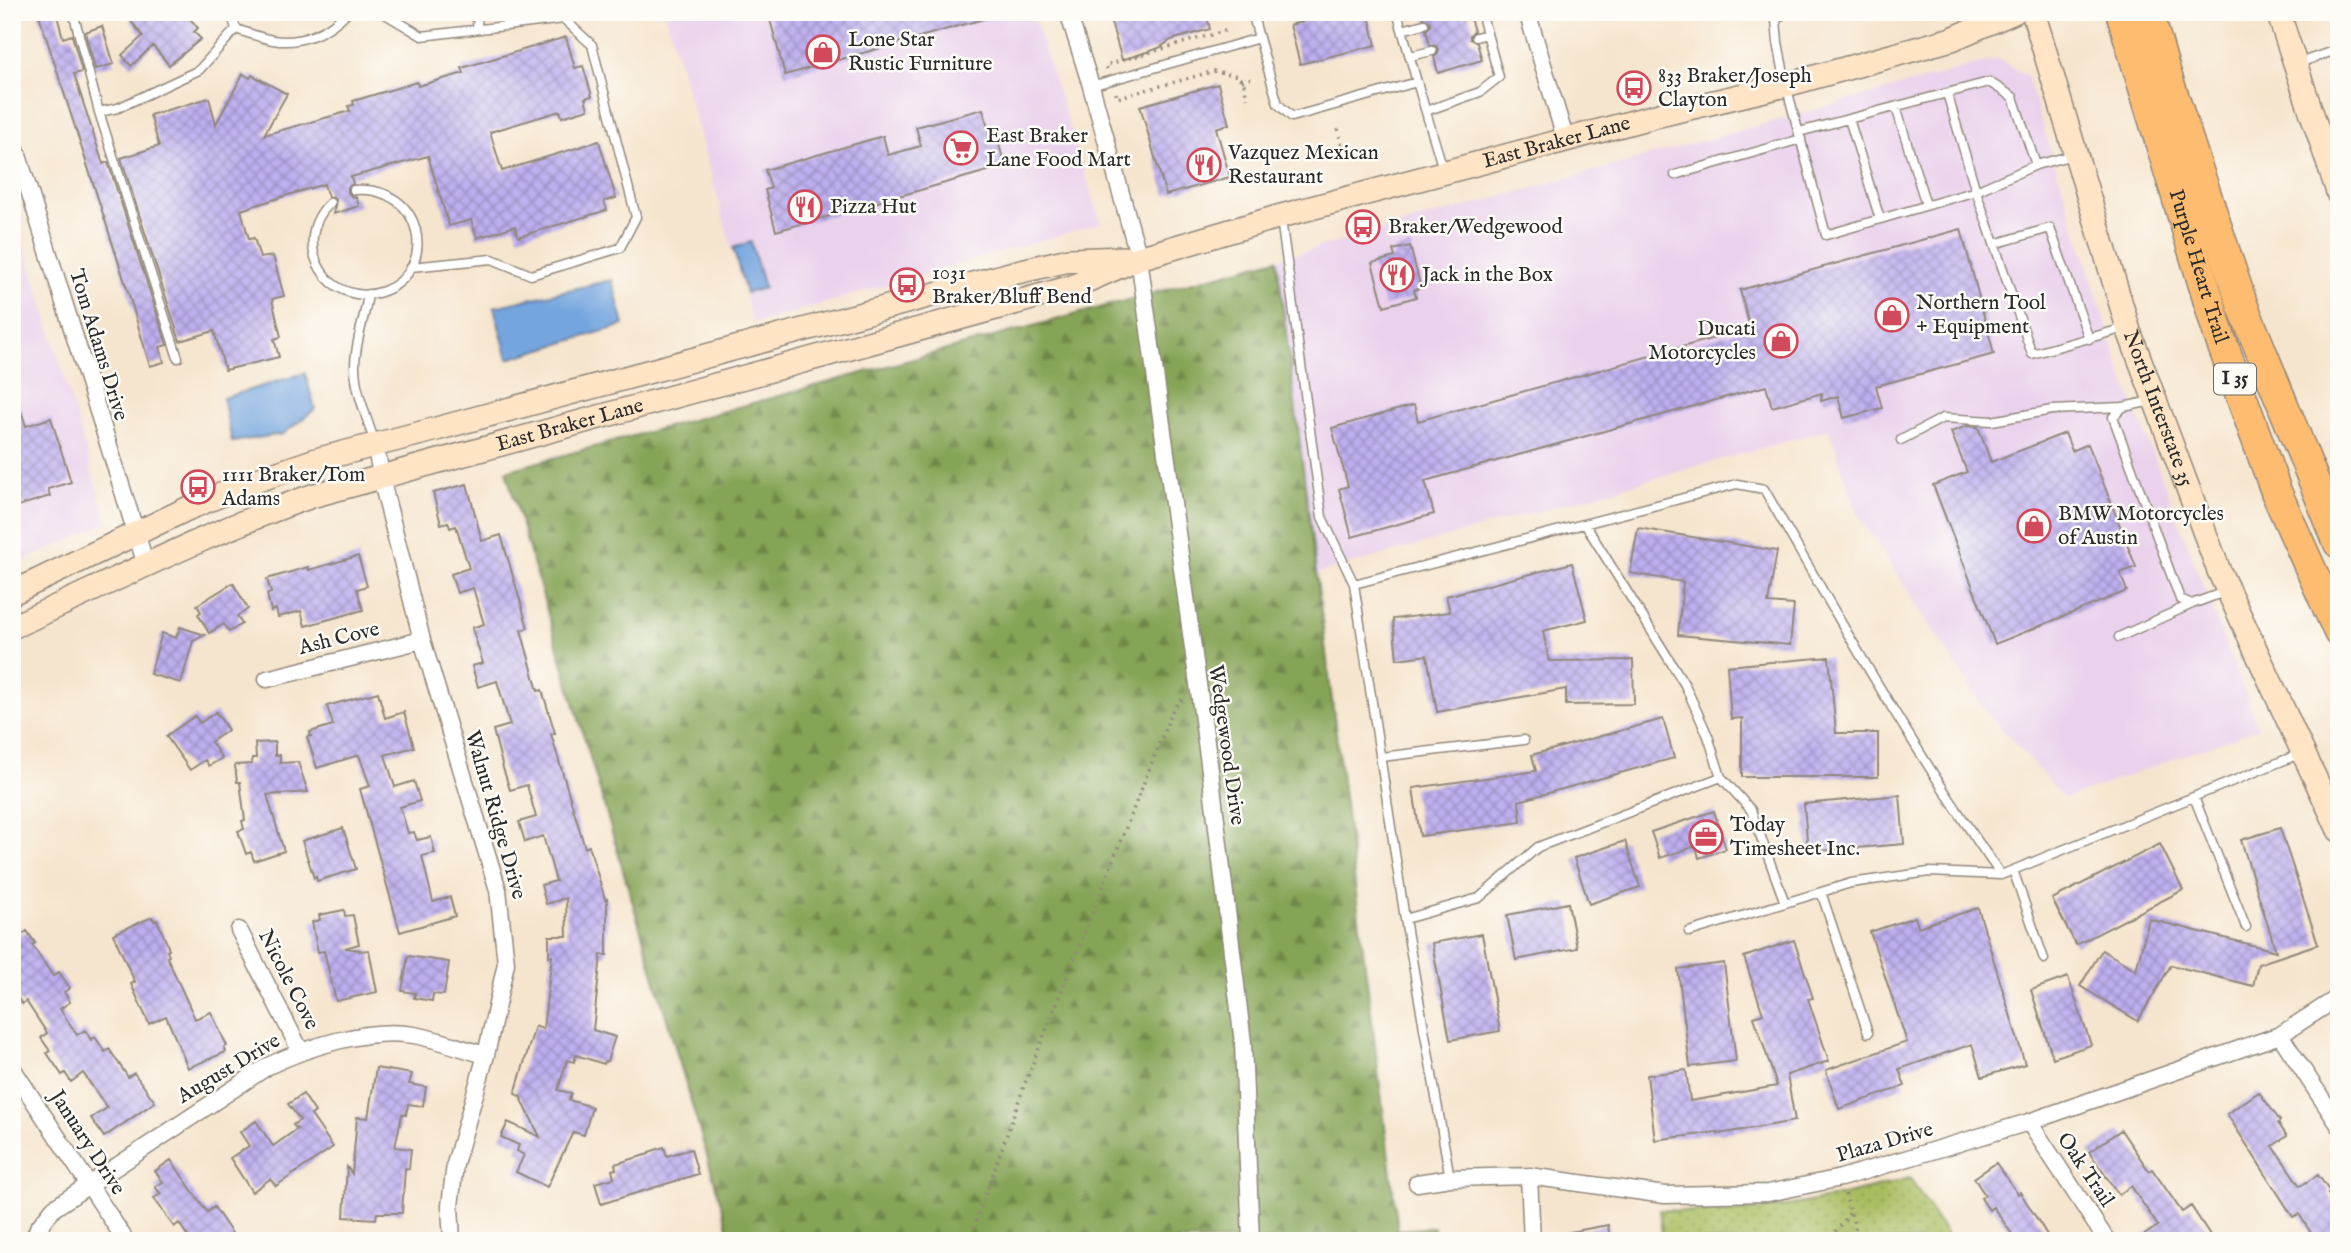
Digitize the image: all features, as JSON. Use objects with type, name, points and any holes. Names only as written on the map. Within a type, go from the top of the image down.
[{"type":"highway","name":"Purple Heart Trail","points":[[2121,12],[2219,335],[2277,494],[2339,632]]},
{"type":"highway","name":"Purple Heart Trail","points":[[2148,12],[2242,304],[2339,543]]},
{"type":"main road","name":"East Braker Lane","points":[[12,627],[262,513],[312,496],[1072,287],[1139,258],[1281,216],[1786,85],[1952,39],[2014,12]]},
{"type":"main road","name":"North Interstate 35","points":[[2034,12],[2127,327],[2154,400],[2228,590],[2339,830]]},
{"type":"main road","points":[[2278,12],[2326,144],[2339,195]]},
{"type":"main road","name":"East Braker Lane","points":[[12,593],[252,482],[316,460],[1017,272],[1069,260],[1139,258]]},
{"type":"street","name":"Wedgewood Drive","points":[[1068,12],[1139,258],[1211,778],[1243,1043],[1251,1241]]},
{"type":"street","points":[[1527,12],[1566,141]]},
{"type":"street","name":"Tom Adams Drive","points":[[12,136],[146,565]]},
{"type":"street","name":"Walnut Ridge Drive","points":[[375,444],[422,640],[498,890],[506,963],[486,1055],[455,1164],[450,1206],[452,1241]]},
{"type":"street","name":"Ash Cove","points":[[267,679],[422,640]]},
{"type":"street","name":"Nicole Cove","points":[[239,930],[300,1050]]},
{"type":"street","name":"Plaza Drive","points":[[1417,1183],[1450,1178],[1529,1176],[1664,1195],[1768,1193],[1841,1178],[2029,1122],[2280,1035],[2339,997]]},
{"type":"street","name":"August Drive","points":[[33,1241],[38,1228],[54,1208],[268,1066],[300,1050],[374,1035],[412,1035],[486,1055]]},
{"type":"street","points":[[2280,1035],[2339,1125]]},
{"type":"street","name":"January Drive","points":[[12,1068],[126,1241]]},
{"type":"street","name":"Oak Trail","points":[[2029,1122],[2107,1241]]},
{"type":"street","points":[[1529,1176],[1532,1241]]},
{"type":"lane","points":[[73,12],[99,112],[178,358]]},
{"type":"lane","points":[[231,12],[236,29]]},
{"type":"lane","points":[[236,29],[275,41],[307,39],[338,22],[347,12]]},
{"type":"lane","points":[[382,12],[422,36],[564,19],[592,46],[636,217],[620,247],[531,275],[492,259],[411,267]]},
{"type":"lane","points":[[477,28],[478,12]]},
{"type":"lane","points":[[1252,12],[1278,104],[1292,117],[1417,82]]},
{"type":"lane","points":[[1397,12],[1443,172]]},
{"type":"lane","points":[[1426,111],[1480,93],[1499,77],[1481,12]]},
{"type":"lane","points":[[1786,12],[1776,20],[1778,42],[1786,85],[1826,235],[1976,191],[2036,165],[2076,155]]},
{"type":"lane","points":[[1402,30],[1424,24]]},
{"type":"lane","points":[[99,112],[118,108],[199,70],[236,29]]},
{"type":"lane","points":[[1476,37],[1487,34]]},
{"type":"lane","points":[[1091,86],[1259,38]]},
{"type":"lane","points":[[2295,64],[2339,49]]},
{"type":"lane","points":[[1410,56],[1432,51]]},
{"type":"lane","points":[[1675,175],[1849,119],[1989,82],[2014,97],[2036,165]]},
{"type":"lane","points":[[1947,93],[1976,191],[2032,354],[2127,327]]},
{"type":"lane","points":[[1896,107],[1926,205]]},
{"type":"lane","points":[[1849,119],[1880,219]]},
{"type":"lane","points":[[330,203],[315,225],[312,242],[315,259],[323,274],[336,286],[351,293],[368,294],[393,286],[411,267],[417,250],[417,232],[411,216],[400,202],[385,192],[354,190]]},
{"type":"lane","points":[[1281,216],[1322,517],[1354,584],[1405,919],[1450,1178]]},
{"type":"lane","points":[[1994,244],[2050,229],[2089,339]]},
{"type":"lane","points":[[368,294],[358,338],[355,367],[359,392],[375,444]]},
{"type":"lane","points":[[1901,440],[1943,418],[1992,421],[2052,410],[2123,407],[2154,400]]},
{"type":"lane","points":[[2123,407],[2113,417],[2180,599],[2192,604]]},
{"type":"lane","points":[[1354,584],[1737,484],[1764,489],[1854,646],[2001,875]]},
{"type":"lane","points":[[1585,524],[1685,685],[1709,736],[1721,777],[1751,810],[1785,903]]},
{"type":"lane","points":[[2119,637],[2228,590]]},
{"type":"lane","points":[[1381,757],[1524,740]]},
{"type":"lane","points":[[1689,932],[1851,883],[1929,872],[2001,875],[2302,753]]},
{"type":"lane","points":[[1405,919],[1479,898],[1538,847],[1721,777]]},
{"type":"lane","points":[[2194,797],[2246,927]]},
{"type":"lane","points":[[2013,870],[2044,959]]},
{"type":"lane","points":[[1821,892],[1868,1033]]},
{"type":"path","points":[[1242,81],[1253,78]]},
{"type":"path","points":[[1338,129],[1346,162]]},
{"type":"path","points":[[969,1241],[1024,1086],[1173,709],[1197,686]]},
{"type":"path","points":[[1841,1178],[1861,1241]]},
{"type":"path","points":[[1825,1241],[1839,1228],[1850,1212]]},
{"type":"shaded area","points":[[665,12],[1032,12],[1101,223],[753,324]]},
{"type":"shaded area","points":[[1998,59],[2027,76],[2122,374],[2258,728],[2065,799],[1986,712],[1857,513],[1829,429],[1316,574],[1277,259]]},
{"type":"shaded area","points":[[12,207],[107,523],[12,566]]},
{"type":"green space","points":[[1277,259],[1398,1230],[1434,1227],[1436,1241],[732,1241],[506,471]]},
{"type":"green space","points":[[1910,1178],[1951,1241],[1663,1241],[1659,1210],[1724,1212],[1767,1209],[1829,1198]]},
{"type":"water","points":[[751,242],[764,288],[746,293],[733,248]]},
{"type":"water","points":[[612,280],[624,325],[508,359],[494,307]]},
{"type":"water","points":[[305,373],[315,409],[283,434],[232,442],[223,398]]},
{"type":"building","points":[[38,12],[56,12],[63,38],[72,35],[82,72],[74,74],[103,164],[108,162],[167,345],[160,347],[164,362],[150,366]]},
{"type":"building","points":[[139,12],[178,12],[184,19],[187,15],[198,28],[194,32],[201,39],[169,65],[153,46],[131,66],[122,55],[143,36],[130,20]]},
{"type":"building","name":"Lone Star Rustic Furniture","points":[[768,12],[994,12],[994,16],[785,75]]},
{"type":"building","points":[[1108,12],[1206,12],[1210,29],[1171,40],[1159,48],[1122,60]]},
{"type":"building","points":[[1339,12],[1368,12],[1376,45],[1300,64],[1290,25]]},
{"type":"building","points":[[1421,12],[1468,12],[1474,31],[1470,39],[1477,43],[1482,60],[1438,73],[1434,57],[1438,54],[1438,49],[1435,45],[1430,45],[1426,30],[1430,22],[1423,18]]},
{"type":"building","points":[[102,26],[114,64],[95,69],[85,32]]},
{"type":"building","points":[[566,37],[575,68],[583,66],[592,96],[585,98],[588,109],[562,117],[560,111],[490,132],[502,171],[599,141],[616,198],[604,201],[607,210],[518,237],[515,226],[477,238],[471,220],[449,226],[428,156],[351,177],[353,184],[348,187],[348,192],[356,197],[359,206],[333,214],[336,201],[333,197],[328,197],[324,184],[288,195],[241,210],[249,239],[254,238],[260,258],[273,256],[284,296],[272,299],[281,337],[274,339],[279,357],[225,370],[214,331],[180,341],[121,158],[159,146],[150,115],[209,98],[216,124],[243,74],[250,78],[252,75],[287,94],[264,135],[350,111],[348,106],[354,105],[353,101],[417,82],[418,86],[464,73],[462,68]]},
{"type":"building","points":[[1218,84],[1229,124],[1216,128],[1230,177],[1166,195],[1140,106]]},
{"type":"building","points":[[983,109],[991,139],[997,137],[1005,166],[776,231],[765,190],[771,188],[765,170],[883,136],[888,155],[921,146],[916,127]]},
{"type":"building","points":[[1961,229],[1994,354],[1876,386],[1882,408],[1844,418],[1838,396],[1821,401],[1822,393],[1772,407],[1766,386],[1425,481],[1434,514],[1352,537],[1339,489],[1348,486],[1332,428],[1414,405],[1418,421],[1750,328],[1740,290]]},
{"type":"building","name":"Jack in the Box","points":[[1410,246],[1421,288],[1414,290],[1416,297],[1384,306],[1372,263],[1395,257],[1393,250]]},
{"type":"building","points":[[12,393],[15,393],[26,426],[51,418],[71,482],[48,489],[50,496],[12,508]]},
{"type":"building","name":"BMW Motorcycles of Austin","points":[[1967,426],[1978,427],[1991,462],[2065,433],[2072,451],[2088,444],[2136,567],[2120,573],[2127,591],[1995,644],[1933,485],[1967,472],[1951,432]]},
{"type":"building","points":[[467,484],[482,541],[501,535],[528,628],[521,630],[538,691],[542,690],[555,733],[551,734],[585,848],[589,846],[607,899],[607,955],[601,955],[593,1030],[615,1037],[604,1064],[576,1055],[574,1062],[567,1060],[558,1090],[571,1093],[569,1100],[592,1107],[584,1135],[573,1132],[547,1187],[516,1172],[524,1155],[517,1151],[519,1145],[501,1137],[508,1122],[540,1137],[520,1096],[515,1094],[535,1026],[543,1029],[552,956],[549,956],[549,936],[567,936],[566,898],[546,904],[541,885],[556,881],[543,836],[525,842],[519,822],[536,817],[527,785],[510,790],[503,768],[493,730],[510,725],[497,681],[478,687],[472,666],[483,663],[472,628],[484,624],[473,588],[457,593],[451,574],[469,568],[456,526],[450,528],[448,522],[441,524],[433,493]]},
{"type":"building","points":[[1638,528],[1777,551],[1768,603],[1794,605],[1790,645],[1678,635],[1683,582],[1630,573]]},
{"type":"building","points":[[358,556],[367,586],[357,589],[363,610],[305,626],[301,611],[278,617],[276,609],[271,611],[267,594],[271,593],[267,579]]},
{"type":"building","points":[[1572,563],[1587,620],[1543,631],[1549,661],[1633,660],[1634,704],[1566,705],[1566,689],[1437,712],[1427,655],[1397,659],[1393,619],[1450,612],[1446,596]]},
{"type":"building","points":[[233,583],[248,609],[237,616],[242,624],[229,632],[224,624],[209,633],[198,614],[201,612],[197,605]]},
{"type":"building","points":[[180,627],[205,635],[193,641],[181,683],[150,674],[162,633],[176,638]]},
{"type":"building","points":[[1829,657],[1836,733],[1878,733],[1878,777],[1742,777],[1742,718],[1731,719],[1727,666]]},
{"type":"building","points":[[378,692],[385,718],[404,712],[414,747],[385,755],[395,787],[414,781],[420,801],[400,807],[408,833],[414,832],[417,840],[431,837],[435,853],[422,856],[433,902],[450,897],[455,916],[400,932],[360,789],[370,786],[359,755],[317,768],[307,737],[311,736],[310,732],[333,725],[327,706]]},
{"type":"building","points":[[216,712],[228,730],[211,742],[222,758],[209,766],[205,760],[190,770],[166,736],[195,716],[200,723]]},
{"type":"building","points":[[1663,719],[1674,758],[1519,801],[1521,822],[1420,836],[1413,788],[1536,771],[1532,755]]},
{"type":"building","points":[[275,742],[275,756],[280,755],[280,763],[298,762],[308,792],[267,795],[284,851],[254,861],[251,852],[246,854],[238,831],[244,829],[242,821],[245,820],[235,765],[252,764],[252,758],[256,758],[255,743]]},
{"type":"building","points":[[1900,795],[1904,844],[1808,852],[1804,804]]},
{"type":"building","points":[[1714,811],[1726,849],[1699,858],[1696,846],[1660,858],[1651,832]]},
{"type":"building","points":[[343,828],[356,869],[317,881],[302,841]]},
{"type":"building","points":[[2280,828],[2318,944],[2258,964],[2253,986],[2171,965],[2138,1021],[2080,986],[2102,950],[2136,970],[2149,919],[2276,951],[2241,840]]},
{"type":"building","points":[[1625,841],[1640,887],[1589,904],[1574,858]]},
{"type":"building","points":[[2160,844],[2183,890],[2076,945],[2052,899]]},
{"type":"building","points":[[1568,903],[1577,948],[1516,960],[1507,915]]},
{"type":"building","points":[[1978,908],[2025,1064],[1982,1077],[1972,1044],[1899,1069],[1905,1086],[1839,1109],[1826,1070],[1907,1042],[1870,932],[1915,917],[1918,927]]},
{"type":"building","points":[[344,910],[345,916],[353,915],[359,944],[345,948],[369,950],[377,992],[336,1001],[324,951],[318,952],[312,922],[320,920],[319,915]]},
{"type":"building","points":[[152,917],[154,921],[157,920],[166,941],[169,950],[167,957],[195,1019],[211,1012],[227,1046],[224,1047],[226,1052],[188,1068],[166,1016],[149,1024],[131,984],[135,982],[113,934]]},
{"type":"building","points":[[12,921],[21,935],[27,931],[35,943],[32,945],[53,976],[59,972],[70,988],[64,992],[70,1002],[60,1009],[77,1035],[85,1030],[91,1040],[95,1037],[105,1052],[109,1049],[128,1077],[134,1073],[155,1102],[104,1137],[91,1118],[107,1108],[83,1073],[71,1082],[65,1073],[62,1075],[47,1053],[50,1051],[41,1038],[47,1033],[26,1001],[22,1004],[12,990]]},
{"type":"building","points":[[1482,934],[1500,1031],[1450,1040],[1432,943]]},
{"type":"building","points":[[1794,940],[1813,998],[1808,999],[1829,1061],[1787,1075],[1795,1121],[1718,1134],[1655,1140],[1647,1075],[1686,1070],[1690,1101],[1777,1086],[1754,1017],[1763,1014],[1744,957]]},
{"type":"building","points":[[408,956],[449,962],[444,995],[433,994],[432,1001],[414,998],[415,993],[402,991]]},
{"type":"building","points":[[1724,963],[1736,1061],[1690,1067],[1678,969]]},
{"type":"building","points":[[2068,977],[2091,1045],[2053,1058],[2031,990]]},
{"type":"building","points":[[376,1068],[412,1074],[409,1084],[426,1087],[423,1106],[408,1104],[406,1115],[402,1114],[395,1147],[411,1149],[409,1169],[405,1168],[402,1213],[377,1213],[376,1219],[344,1217],[347,1167],[352,1174],[357,1117],[368,1118]]},
{"type":"building","points":[[2259,1092],[2280,1121],[2278,1123],[2287,1136],[2273,1146],[2300,1186],[2318,1175],[2330,1192],[2328,1194],[2339,1210],[2339,1241],[2316,1241],[2299,1214],[2293,1217],[2227,1114]]},
{"type":"building","points":[[303,1094],[315,1112],[311,1115],[333,1147],[276,1186],[270,1179],[252,1192],[230,1158],[249,1146],[240,1132],[256,1121],[273,1146],[297,1129],[293,1125],[300,1120],[288,1104]]},
{"type":"building","points":[[2121,1130],[2182,1212],[2191,1206],[2214,1241],[2135,1241],[2158,1226],[2131,1186],[2119,1195],[2089,1152]]},
{"type":"building","points":[[664,1147],[667,1156],[691,1149],[698,1174],[601,1204],[595,1183],[614,1178],[612,1170],[616,1169],[615,1164]]},
{"type":"building","points":[[171,1160],[207,1212],[214,1207],[237,1241],[191,1241],[179,1223],[174,1227],[154,1198],[161,1194],[155,1187],[163,1182],[155,1171]]},
{"type":"building","points":[[1996,1163],[2018,1194],[2020,1192],[2051,1241],[2017,1241],[1993,1207],[1989,1210],[1981,1198],[1985,1195],[1974,1178]]},
{"type":"building","points":[[1608,1225],[1610,1241],[1564,1241],[1564,1233]]},
{"type":"place","name":"Lone Star Rustic Furniture","points":[[823,52]]},
{"type":"place","name":"833 Braker/Joseph Clayton","points":[[1634,88]]},
{"type":"place","name":"East Braker Lane Food Mart","points":[[961,148]]},
{"type":"place","name":"Vazquez Mexican Restaurant","points":[[1204,165]]},
{"type":"place","name":"Pizza Hut","points":[[805,207]]},
{"type":"place","name":"Braker/Wedgewood","points":[[1363,227]]},
{"type":"place","name":"Jack in the Box","points":[[1397,275]]},
{"type":"place","name":"1031 Braker/Bluff Bend","points":[[907,285]]},
{"type":"place","name":"Northern Tool + Equipment","points":[[1892,315]]},
{"type":"place","name":"Ducati Motorcycles","points":[[1781,341]]},
{"type":"place","name":"1111 Braker/Tom Adams","points":[[198,487]]},
{"type":"place","name":"BMW Motorcycles of Austin","points":[[2034,526]]},
{"type":"place","name":"Today Timesheet Inc.","points":[[1706,837]]}]
